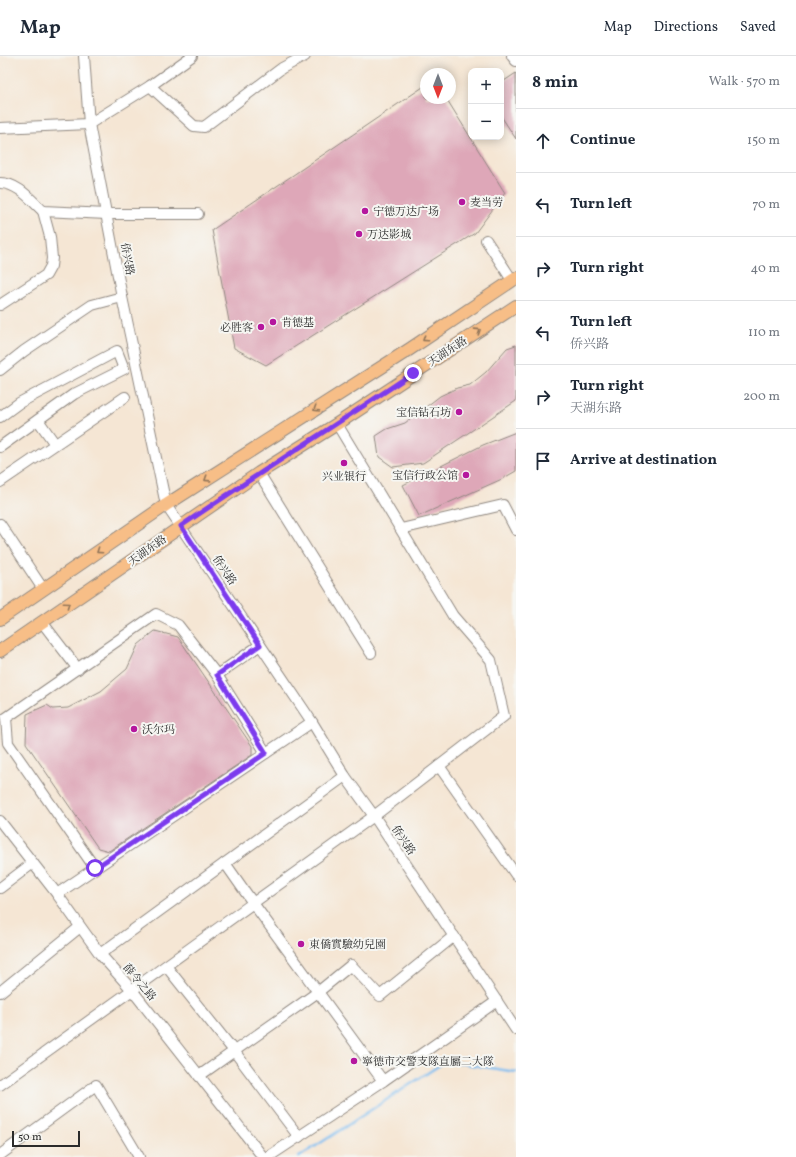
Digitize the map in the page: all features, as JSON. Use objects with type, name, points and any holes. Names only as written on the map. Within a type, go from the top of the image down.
[{"type":"main road","name":"天湖东路","points":[[0,619],[166,505],[410,349],[514,279]]},
{"type":"main road","name":"天湖东路","points":[[0,651],[259,473],[337,424],[516,306]]},
{"type":"street","name":"侨兴路","points":[[84,56],[89,124],[122,297],[166,505],[312,722],[345,776],[374,816],[516,1030]]},
{"type":"street","points":[[0,128],[89,124],[150,86],[192,56]]},
{"type":"street","points":[[150,86],[194,126],[204,127],[282,68],[305,56]]},
{"type":"street","points":[[512,56],[516,61]]},
{"type":"street","points":[[0,184],[7,183],[25,193],[43,211],[50,237],[52,258],[51,266],[46,275],[0,305]]},
{"type":"street","points":[[43,211],[107,214],[198,214]]},
{"type":"street","points":[[486,240],[514,279]]},
{"type":"street","points":[[0,370],[24,351],[92,305],[122,297]]},
{"type":"street","points":[[0,417],[19,403],[117,351],[124,369],[74,394],[0,447]]},
{"type":"street","points":[[0,482],[124,397]]},
{"type":"street","points":[[38,420],[55,444]]},
{"type":"street","points":[[1,1082],[166,966],[374,816],[504,716],[491,660],[453,616],[337,424]]},
{"type":"street","points":[[259,473],[371,653]]},
{"type":"street","points":[[401,529],[503,505],[516,530]]},
{"type":"street","points":[[0,524],[43,589]]},
{"type":"street","points":[[95,868],[8,742],[6,718],[156,614],[178,625],[217,675],[266,753]]},
{"type":"street","points":[[42,622],[78,669]]},
{"type":"street","points":[[217,675],[260,645]]},
{"type":"street","points":[[57,894],[312,722]]},
{"type":"street","points":[[439,766],[516,875]]},
{"type":"street","points":[[100,954],[345,776]]},
{"type":"street","name":"薛令之路","points":[[0,821],[57,894],[100,954],[132,990],[261,1157]]},
{"type":"street","points":[[225,862],[253,903],[383,1081]]},
{"type":"street","points":[[0,888],[33,863]]},
{"type":"street","points":[[0,992],[80,927]]},
{"type":"street","points":[[199,1076],[318,992],[351,965],[380,996],[454,936]]},
{"type":"street","points":[[166,966],[234,1052],[298,1137]]},
{"type":"street","points":[[261,1157],[298,1137],[383,1081],[497,1001]]},
{"type":"street","points":[[0,1155],[96,1085],[139,1157]]},
{"type":"building","points":[[516,73],[516,139],[504,121],[504,81]]},
{"type":"building","name":"宁德万达广场","points":[[420,89],[420,104],[450,104],[468,133],[468,140],[472,140],[505,193],[475,233],[266,365],[234,348],[212,230]]},
{"type":"building","name":"宝信钻石坊","points":[[516,345],[516,401],[423,463],[393,467],[379,457],[376,436],[387,429],[405,423],[440,396],[457,388],[470,385],[486,372],[507,348]]},
{"type":"building","name":"宝信行政公馆","points":[[516,432],[516,471],[502,479],[419,516],[403,485],[483,445]]},
{"type":"building","name":"沃尔玛","points":[[155,631],[178,637],[252,746],[252,755],[109,851],[98,848],[26,743],[27,714],[47,705],[53,709],[68,708],[101,691],[127,669],[138,645]]},
{"type":"waterway","points":[[299,1157],[446,1061],[516,1072]]},
{"type":"place","name":"麦当劳","points":[[462,202]]},
{"type":"place","name":"宁德万达广场","points":[[365,211]]},
{"type":"place","name":"万达影城","points":[[359,234]]},
{"type":"place","name":"肯德基","points":[[273,322]]},
{"type":"place","name":"必胜客","points":[[261,327]]},
{"type":"place","name":"宝信钻石坊","points":[[459,412]]},
{"type":"place","name":"兴业银行","points":[[344,463]]},
{"type":"place","name":"宝信行政公馆","points":[[466,475]]},
{"type":"place","name":"沃尔玛","points":[[134,729]]},
{"type":"place","name":"東僑實驗幼兒園","points":[[301,944]]},
{"type":"place","name":"寧德市交警支隊直屬二大隊","points":[[354,1061]]},
{"type":"route","points":[[95,868],[266,753],[217,675],[260,645],[181,526],[259,473],[337,424],[413,373]]}]
